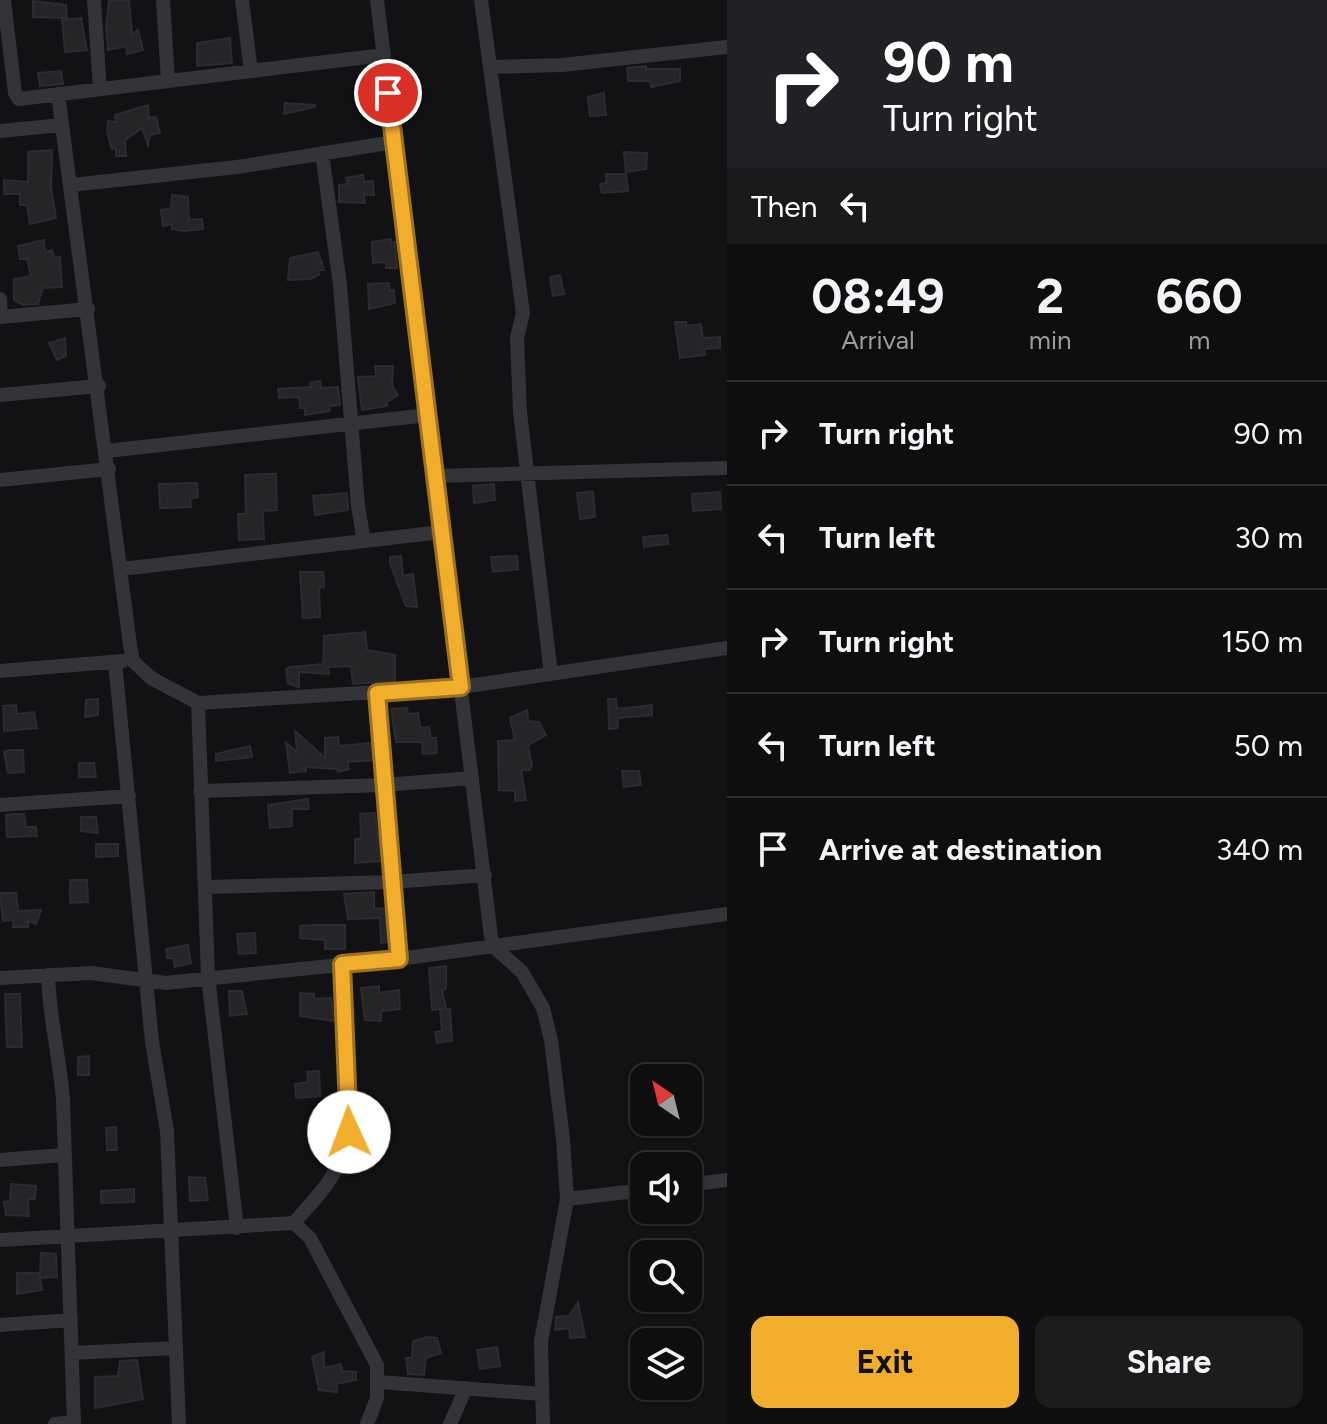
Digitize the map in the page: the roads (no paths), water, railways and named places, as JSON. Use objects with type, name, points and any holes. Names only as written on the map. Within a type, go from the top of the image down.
[{"type":"street","points":[[4,0],[15,93],[26,100],[384,55]]},
{"type":"street","points":[[94,0],[100,89]]},
{"type":"street","points":[[163,0],[168,81]]},
{"type":"street","points":[[242,0],[251,71]]},
{"type":"street","points":[[377,0],[492,945],[522,972],[543,1008],[551,1040],[567,1199],[558,1262],[542,1329],[543,1424]]},
{"type":"street","points":[[481,0],[523,313],[518,353],[528,474],[551,674]]},
{"type":"street","points":[[491,67],[562,65],[727,47]]},
{"type":"street","points":[[58,94],[133,661],[151,678],[198,703],[461,687],[727,648]]},
{"type":"street","points":[[0,131],[62,125]]},
{"type":"street","points":[[71,185],[237,167],[394,142]]},
{"type":"street","points":[[322,153],[340,285],[350,424],[364,541]]},
{"type":"street","points":[[0,299],[1,317],[88,309]]},
{"type":"street","points":[[0,395],[99,386]]},
{"type":"street","points":[[107,451],[428,415]]},
{"type":"street","points":[[435,476],[727,468]]},
{"type":"street","points":[[0,480],[109,469]]},
{"type":"street","points":[[121,569],[442,532]]},
{"type":"street","points":[[0,671],[133,661]]},
{"type":"street","points":[[115,662],[146,981],[167,1131],[179,1424]]},
{"type":"street","points":[[377,693],[399,959]]},
{"type":"street","points":[[198,703],[208,976],[237,1228]]},
{"type":"street","points":[[200,791],[384,785],[472,778]]},
{"type":"street","points":[[0,805],[129,796]]},
{"type":"street","points":[[205,887],[392,882],[485,875]]},
{"type":"street","points":[[0,978],[111,974],[166,983],[208,976],[399,959],[727,914]]},
{"type":"street","points":[[0,1240],[294,1223],[329,1183],[341,1160],[349,1132],[342,964]]},
{"type":"street","points":[[48,975],[49,1006],[61,1066],[74,1423],[55,1424]]},
{"type":"street","points":[[0,1160],[63,1155]]},
{"type":"street","points":[[702,1183],[727,1180]]},
{"type":"street","points":[[567,1199],[630,1192]]},
{"type":"street","points":[[294,1223],[310,1238],[369,1346],[379,1382],[374,1409],[367,1424]]},
{"type":"street","points":[[0,1325],[71,1320]]},
{"type":"street","points":[[72,1353],[175,1348]]},
{"type":"street","points":[[379,1382],[542,1394]]},
{"type":"street","points":[[450,1424],[466,1388]]}]
